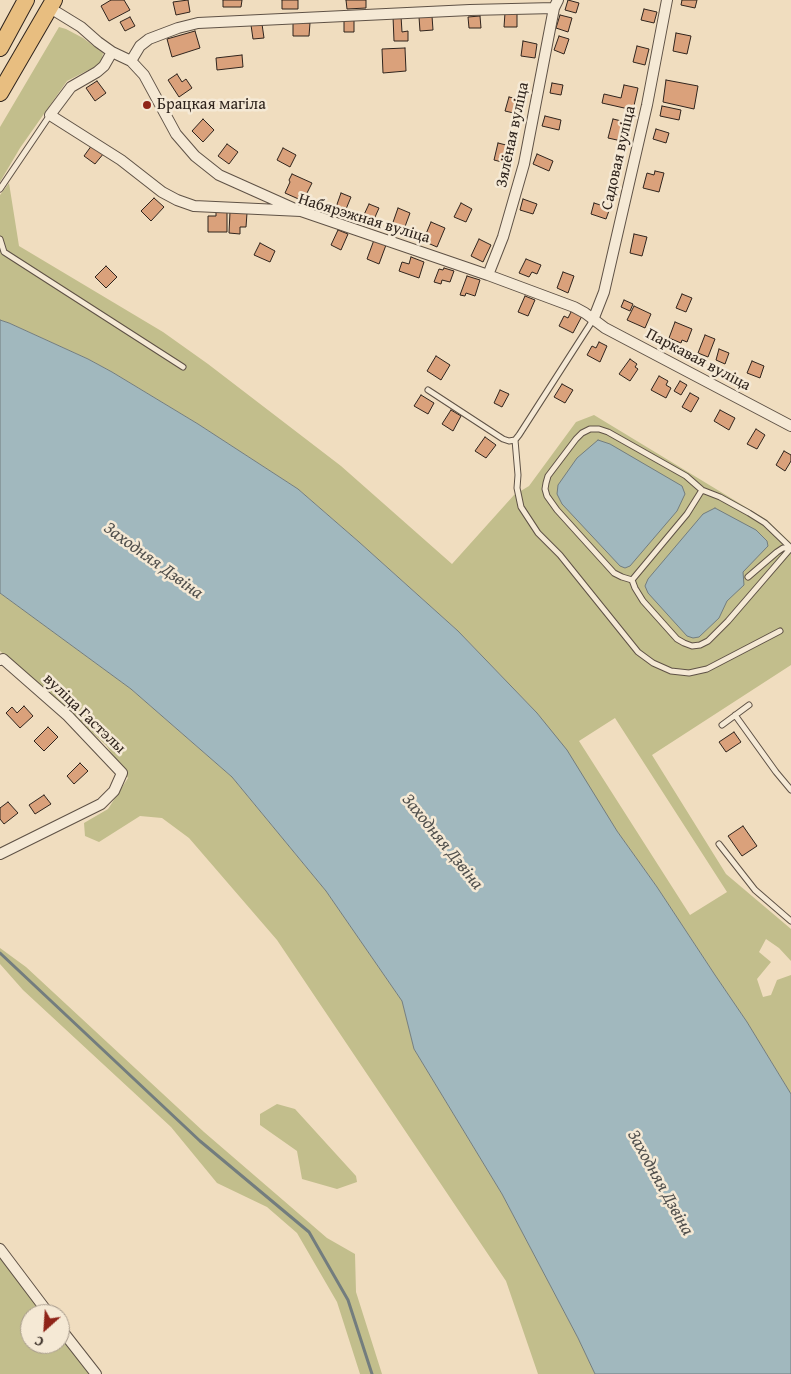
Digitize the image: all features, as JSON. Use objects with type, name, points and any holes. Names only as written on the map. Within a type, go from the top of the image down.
[{"type":"main road","points":[[0,48],[26,0]]},
{"type":"main road","points":[[0,93],[52,4]]},
{"type":"street","name":"Садовая вуліца","points":[[593,320],[604,292],[647,104],[667,0]]},
{"type":"street","points":[[52,4],[112,52],[131,61],[144,75],[176,134],[195,156],[219,175],[301,212]]},
{"type":"street","points":[[131,61],[140,46],[150,39],[178,28],[198,23],[556,4]]},
{"type":"street","name":"Зялёная вуліца","points":[[488,275],[502,237],[524,164],[556,4]]},
{"type":"street","points":[[50,115],[71,87],[97,72],[104,66],[112,52]]},
{"type":"street","name":"Набярэжная вуліца","points":[[50,115],[121,160],[162,192],[177,200],[194,206],[301,212],[488,275],[574,307],[593,320]]},
{"type":"street","name":"Паркавая вуліца","points":[[593,320],[791,426]]},
{"type":"street","name":"вуліца Гастэлы","points":[[0,660],[3,659],[68,716],[122,774],[114,791],[101,804],[0,854]]},
{"type":"street","points":[[0,1249],[41,1304]]},
{"type":"street","points":[[70,1341],[96,1374]]},
{"type":"lane","points":[[0,189],[50,115]]},
{"type":"lane","points":[[0,239],[4,252],[183,367]]},
{"type":"lane","points":[[428,390],[503,439],[515,440],[593,320]]},
{"type":"lane","points":[[632,580],[614,573],[557,510],[547,496],[545,489],[548,476],[576,439],[582,433],[590,430],[599,429],[608,432],[686,476],[702,490],[720,497],[765,523],[791,548]]},
{"type":"lane","points":[[515,440],[518,474],[517,488],[521,507],[538,533],[560,556],[638,652],[653,663],[671,671],[689,673],[707,668],[780,630]]},
{"type":"lane","points":[[632,580],[687,514],[702,490]]},
{"type":"lane","points":[[748,577],[777,552],[783,548],[791,548]]},
{"type":"lane","points":[[632,580],[642,601],[677,639],[684,644],[700,645],[708,641],[728,620],[791,548]]},
{"type":"lane","points":[[722,724],[749,706]]},
{"type":"lane","points":[[735,715],[791,790]]},
{"type":"lane","points":[[720,844],[755,890],[791,921]]},
{"type":"shaded area","points":[[59,27],[83,38],[103,53],[102,59],[98,65],[67,81],[20,148],[0,182],[0,127]]},
{"type":"shaded area","points":[[9,183],[19,246],[163,332],[208,364],[341,466],[452,564],[514,495],[529,486],[576,422],[594,415],[767,520],[791,543],[791,665],[652,755],[726,874],[791,929],[791,961],[779,948],[766,939],[759,952],[771,962],[757,979],[763,997],[771,995],[777,980],[791,975],[791,1094],[747,1022],[657,887],[537,713],[458,631],[298,489],[198,424],[112,372],[88,359],[0,320],[0,195]],"holes":[[[615,718],[727,892],[690,915],[579,741]]]},
{"type":"shaded area","points":[[0,593],[131,689],[232,777],[326,891],[402,1001],[414,1049],[502,1194],[595,1374],[538,1374],[506,1281],[277,940],[189,838],[162,818],[140,816],[99,842],[85,836],[84,823],[108,809],[128,778],[106,745],[0,651]]},
{"type":"shaded area","points":[[0,948],[26,967],[204,1132],[327,1238],[355,1254],[356,1292],[382,1374],[360,1374],[337,1302],[297,1233],[267,1207],[217,1183],[171,1127],[23,990],[0,964]]},
{"type":"shaded area","points":[[277,1104],[295,1109],[356,1176],[357,1182],[337,1189],[302,1179],[297,1151],[260,1125],[260,1114]]},
{"type":"shaded area","points":[[0,1242],[47,1304],[20,1304],[20,1354],[70,1354],[70,1334],[101,1374],[0,1374]]},
{"type":"water","name":"Заходняя Дзвіна","points":[[0,320],[88,359],[112,372],[198,424],[298,489],[458,631],[537,713],[567,750],[617,831],[657,887],[747,1022],[791,1094],[791,1374],[595,1374],[502,1194],[414,1049],[402,1001],[326,891],[232,777],[131,689],[0,593]]},
{"type":"water","points":[[598,440],[610,444],[682,486],[685,494],[677,511],[630,566],[625,568],[620,566],[562,504],[557,494],[558,485],[577,458]]},
{"type":"water","points":[[715,508],[756,530],[767,541],[768,546],[743,572],[744,585],[727,601],[719,618],[699,637],[693,638],[687,636],[648,593],[645,586],[648,579],[703,514]]},
{"type":"building","points":[[111,0],[124,0],[130,10],[109,21],[101,6]]},
{"type":"building","points":[[188,0],[190,12],[176,15],[173,2]]},
{"type":"building","points":[[223,0],[242,0],[241,7],[223,7]]},
{"type":"building","points":[[282,0],[298,0],[298,9],[282,9]]},
{"type":"building","points":[[346,0],[366,0],[366,8],[347,9]]},
{"type":"building","points":[[568,0],[579,3],[576,13],[565,10]]},
{"type":"building","points":[[682,0],[697,0],[695,8],[681,5]]},
{"type":"building","points":[[644,9],[657,12],[654,23],[641,20]]},
{"type":"building","points":[[505,13],[517,13],[517,27],[504,27]]},
{"type":"building","points":[[560,15],[572,18],[568,32],[556,28]]},
{"type":"building","points":[[393,16],[401,16],[402,32],[408,31],[408,41],[394,41]]},
{"type":"building","points":[[432,16],[433,30],[420,31],[419,17]]},
{"type":"building","points":[[480,16],[481,28],[469,28],[468,17]]},
{"type":"building","points":[[130,17],[135,26],[125,31],[120,22]]},
{"type":"building","points":[[344,18],[354,18],[354,32],[344,32]]},
{"type":"building","points":[[293,22],[310,23],[309,36],[293,36]]},
{"type":"building","points":[[262,24],[264,38],[253,39],[251,25]]},
{"type":"building","points":[[195,31],[200,48],[172,57],[167,39]]},
{"type":"building","points":[[676,33],[691,36],[687,54],[673,51]]},
{"type":"building","points":[[559,36],[569,39],[564,54],[554,50]]},
{"type":"building","points":[[523,41],[537,44],[535,58],[521,56]]},
{"type":"building","points":[[637,46],[649,49],[645,65],[633,62]]},
{"type":"building","points":[[405,48],[406,71],[383,73],[382,49]]},
{"type":"building","points":[[242,55],[243,67],[217,70],[216,58]]},
{"type":"building","points":[[177,74],[182,82],[186,79],[192,88],[179,97],[168,80]]},
{"type":"building","points":[[666,80],[698,86],[694,109],[663,102]]},
{"type":"building","points":[[97,81],[106,93],[95,101],[86,88]]},
{"type":"building","points":[[552,83],[563,85],[561,95],[550,93]]},
{"type":"building","points":[[624,85],[638,88],[633,110],[602,103],[604,94],[621,98]]},
{"type":"building","points":[[509,97],[522,100],[518,114],[505,111]]},
{"type":"building","points":[[662,106],[681,110],[679,120],[660,116]]},
{"type":"building","points":[[545,116],[561,120],[559,130],[542,126]]},
{"type":"building","points":[[203,119],[214,130],[203,142],[192,131]]},
{"type":"building","points":[[613,119],[630,123],[626,142],[608,138]]},
{"type":"building","points":[[656,129],[669,133],[666,143],[653,139]]},
{"type":"building","points":[[498,143],[510,146],[506,163],[494,160]]},
{"type":"building","points":[[227,144],[238,152],[229,164],[218,156]]},
{"type":"building","points":[[92,145],[104,153],[95,164],[84,156]]},
{"type":"building","points":[[283,148],[296,155],[290,167],[277,160]]},
{"type":"building","points":[[537,154],[553,161],[549,171],[533,164]]},
{"type":"building","points":[[655,171],[664,173],[659,192],[643,188],[647,173],[654,175]]},
{"type":"building","points":[[292,174],[312,183],[303,201],[285,193]]},
{"type":"building","points":[[341,193],[351,197],[344,214],[335,210]]},
{"type":"building","points":[[154,198],[164,207],[151,221],[141,211]]},
{"type":"building","points":[[523,199],[537,204],[533,214],[520,210]]},
{"type":"building","points":[[461,203],[472,209],[466,222],[454,217]]},
{"type":"building","points":[[594,203],[610,208],[606,219],[591,214]]},
{"type":"building","points":[[369,204],[379,208],[372,224],[362,219]]},
{"type":"building","points":[[398,208],[410,213],[403,232],[391,228]]},
{"type":"building","points":[[216,212],[227,212],[227,232],[208,232],[208,216],[216,216]]},
{"type":"building","points":[[230,212],[247,213],[246,227],[240,227],[240,234],[229,233]]},
{"type":"building","points":[[431,222],[445,228],[437,247],[423,241]]},
{"type":"building","points":[[338,230],[348,234],[341,250],[331,245]]},
{"type":"building","points":[[634,234],[647,237],[642,256],[630,253]]},
{"type":"building","points":[[479,239],[491,245],[483,262],[471,256]]},
{"type":"building","points":[[374,240],[386,245],[379,264],[367,259]]},
{"type":"building","points":[[260,243],[275,251],[270,262],[254,255]]},
{"type":"building","points":[[411,257],[424,262],[419,278],[399,271],[402,262],[409,264]]},
{"type":"building","points":[[526,259],[541,265],[537,274],[532,272],[529,277],[519,273]]},
{"type":"building","points":[[106,266],[117,277],[106,288],[95,277]]},
{"type":"building","points":[[444,268],[454,271],[450,282],[442,280],[441,284],[434,282],[439,269],[443,270]]},
{"type":"building","points":[[563,272],[574,276],[568,293],[557,288]]},
{"type":"building","points":[[467,276],[480,280],[475,296],[466,293],[465,296],[460,295]]},
{"type":"building","points":[[682,294],[692,298],[686,312],[676,308]]},
{"type":"building","points":[[525,296],[535,300],[528,316],[518,312]]},
{"type":"building","points":[[624,300],[633,304],[630,311],[621,307]]},
{"type":"building","points":[[634,306],[651,314],[645,328],[627,320]]},
{"type":"building","points":[[572,310],[582,316],[573,333],[559,326],[564,316],[568,318]]},
{"type":"building","points":[[675,322],[692,329],[687,342],[682,340],[681,343],[669,338]]},
{"type":"building","points":[[705,335],[715,339],[708,357],[698,353]]},
{"type":"building","points":[[599,342],[607,346],[600,362],[587,355],[592,346],[596,348]]},
{"type":"building","points":[[719,349],[729,353],[725,364],[716,360]]},
{"type":"building","points":[[436,356],[450,365],[441,380],[427,371]]},
{"type":"building","points":[[630,359],[637,364],[635,367],[638,369],[630,381],[619,374]]},
{"type":"building","points":[[752,361],[764,366],[760,378],[747,373]]},
{"type":"building","points":[[659,376],[668,381],[666,385],[671,388],[666,398],[651,390]]},
{"type":"building","points":[[680,381],[687,385],[681,395],[674,391]]},
{"type":"building","points":[[562,384],[573,390],[565,403],[554,397]]},
{"type":"building","points":[[500,390],[509,394],[502,407],[494,403]]},
{"type":"building","points":[[690,393],[699,398],[691,412],[682,407]]},
{"type":"building","points":[[421,395],[434,403],[428,414],[414,406]]},
{"type":"building","points":[[451,410],[461,416],[453,431],[442,424]]},
{"type":"building","points":[[720,410],[735,418],[729,430],[714,421]]},
{"type":"building","points":[[756,429],[765,435],[757,449],[747,444]]},
{"type":"building","points":[[485,437],[496,445],[486,458],[475,451]]},
{"type":"building","points":[[784,451],[791,455],[791,461],[785,471],[776,465]]},
{"type":"building","points":[[24,706],[33,716],[20,728],[6,713],[12,707],[17,713]]},
{"type":"building","points":[[48,727],[58,737],[44,751],[34,741]]},
{"type":"building","points":[[734,732],[741,742],[726,752],[719,742]]},
{"type":"building","points":[[80,763],[88,771],[74,784],[67,776]]},
{"type":"building","points":[[44,795],[51,804],[35,814],[29,805]]},
{"type":"building","points":[[8,802],[18,813],[4,824],[0,819],[0,808]]},
{"type":"building","points":[[743,826],[757,846],[742,856],[728,836]]},
{"type":"waterway","points":[[0,953],[200,1141],[309,1232],[348,1300],[372,1374]]},
{"type":"place","name":"Брацкая магіла","points":[[147,105]]}]
